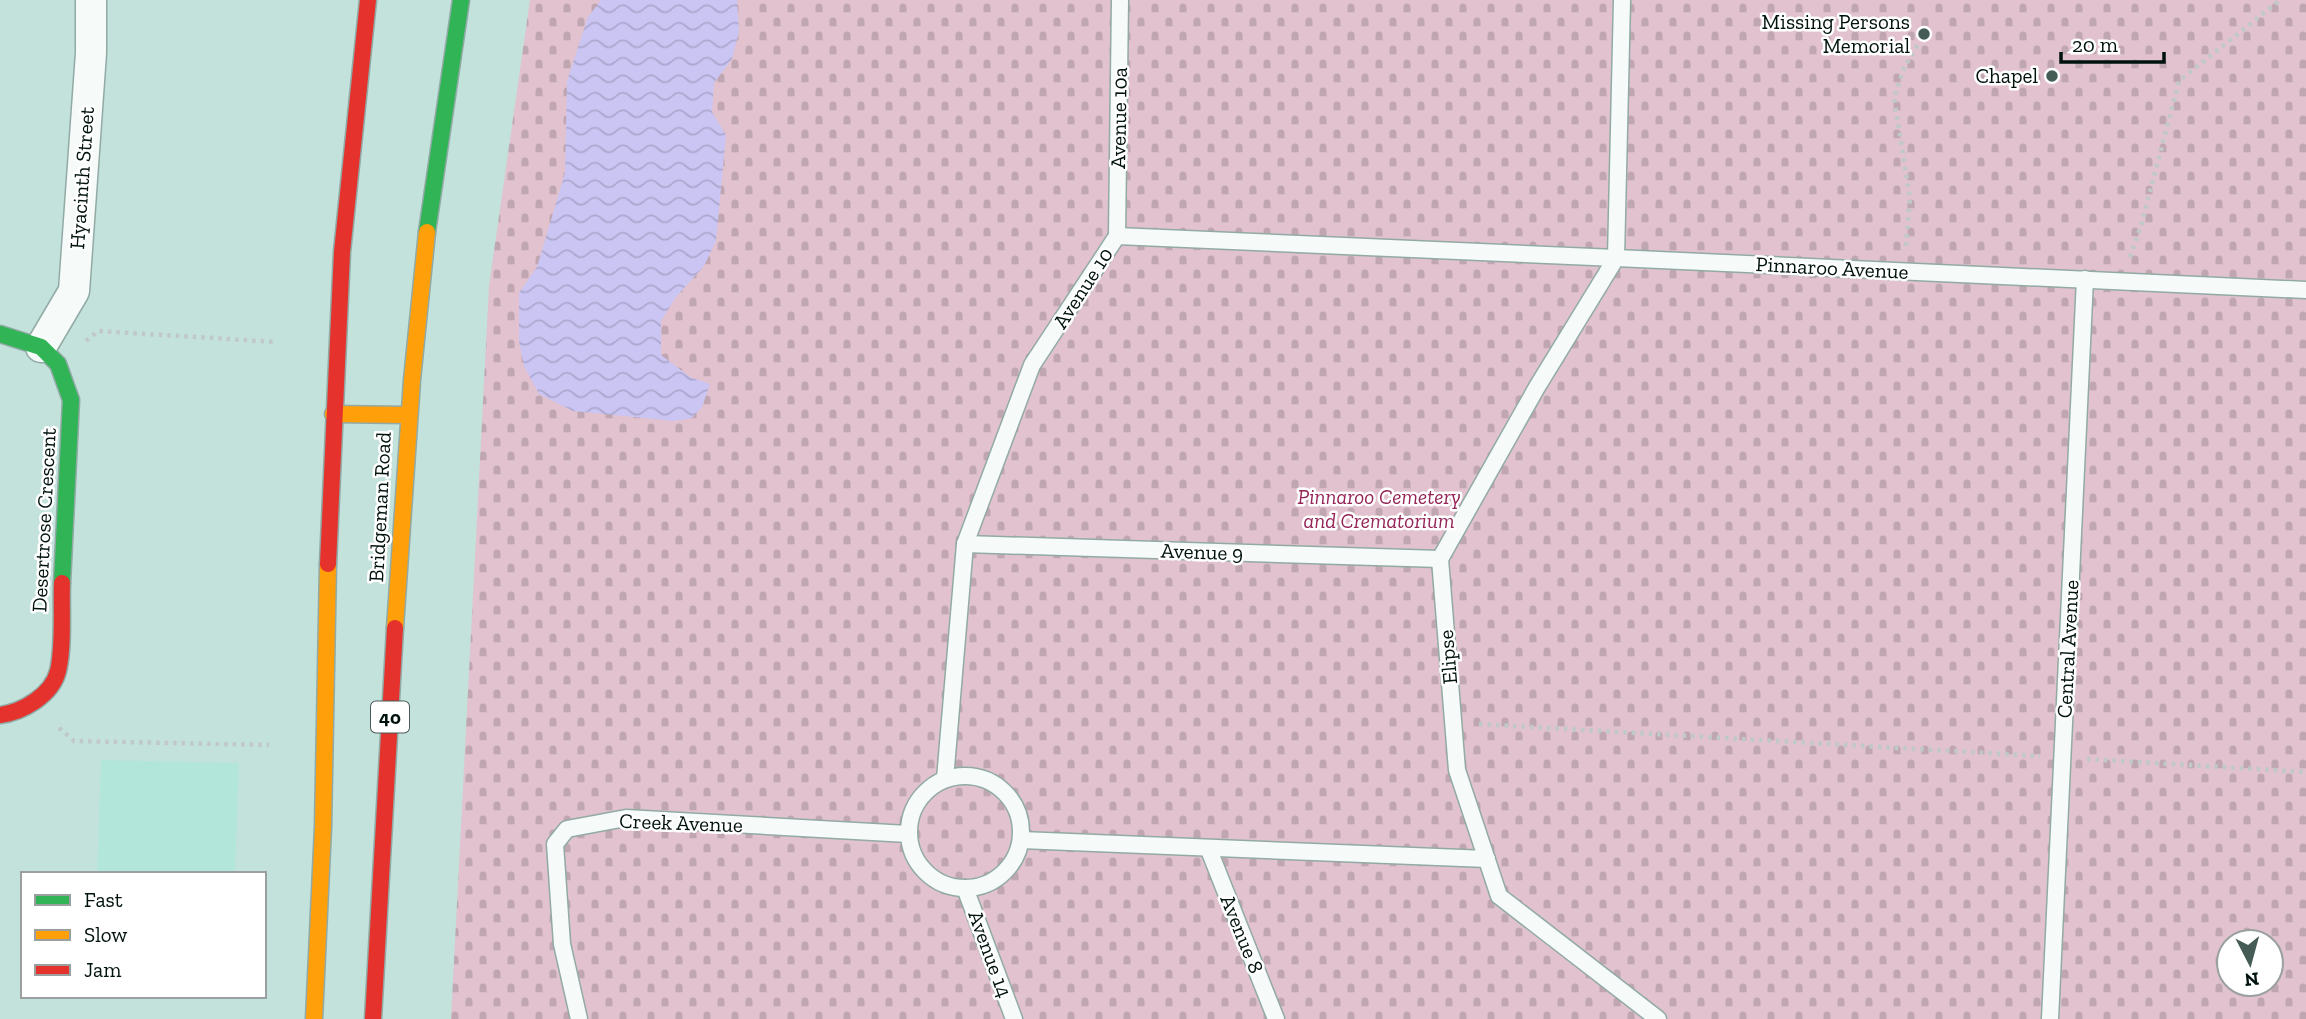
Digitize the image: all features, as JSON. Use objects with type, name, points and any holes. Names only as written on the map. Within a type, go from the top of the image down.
[{"type":"main road","points":[[314,1019],[325,804],[333,414],[346,195],[368,0]]},
{"type":"main road","name":"Bridgeman Road","points":[[373,1019],[407,415],[432,187],[461,0]]},
{"type":"main road","points":[[0,334],[49,356]]},
{"type":"main road","name":"Desertrose Crescent","points":[[33,704],[58,672],[71,400],[49,356]]},
{"type":"main road","points":[[333,414],[407,415]]},
{"type":"main road","points":[[0,715],[15,714],[33,704]]},
{"type":"street","name":"Hyacinth Street","points":[[49,356],[74,291],[92,53],[91,0]]},
{"type":"lane","name":"Avenue 10a","points":[[1117,236],[1120,0]]},
{"type":"lane","points":[[1440,559],[1537,387],[1616,258],[1622,0]]},
{"type":"lane","name":"Avenue 10","points":[[945,779],[965,544],[1032,365],[1117,236],[1616,258]]},
{"type":"lane","name":"Pinnaroo Avenue","points":[[1616,258],[2306,290]]},
{"type":"lane","name":"Central Avenue","points":[[2050,1019],[2085,279]]},
{"type":"lane","name":"Avenue 9","points":[[965,544],[1440,559]]},
{"type":"lane","name":"Elipse","points":[[1440,559],[1457,770],[1499,896],[1658,1019]]},
{"type":"lane","points":[[964,776],[982,779],[999,788],[1013,802],[1020,820],[1021,839],[1014,859],[1002,875],[985,885],[965,888],[938,882],[923,870],[912,853],[908,834],[916,804],[928,789],[945,779],[964,776]]},
{"type":"lane","name":"Creek Avenue","points":[[579,1019],[562,944],[555,844],[567,829],[626,818],[908,834]]},
{"type":"lane","points":[[1021,839],[1209,850],[1487,859]]},
{"type":"lane","name":"Avenue 8","points":[[1209,850],[1276,1019]]},
{"type":"lane","name":"Avenue 14","points":[[965,888],[1014,1019]]},
{"type":"path","points":[[2122,281],[2141,226],[2179,81],[2280,0]]},
{"type":"path","points":[[1903,271],[1910,198],[1894,98],[1904,68],[1924,34]]},
{"type":"path","points":[[49,356],[98,331],[277,342]]},
{"type":"path","points":[[33,704],[74,741],[269,745]]},
{"type":"path","points":[[1453,723],[2306,772]]},
{"type":"shaded area","points":[[101,760],[239,763],[235,872],[97,872]]},
{"type":"green space","name":"Pinnaroo Cemetery and Crematorium","points":[[530,0],[2306,0],[2306,1019],[451,1019],[489,286]]},
{"type":"water","points":[[601,0],[737,0],[739,32],[732,59],[714,83],[712,112],[726,135],[716,241],[704,266],[676,297],[661,321],[661,355],[690,377],[710,384],[702,407],[692,418],[674,421],[573,411],[539,394],[524,366],[519,341],[519,293],[537,267],[565,173],[567,81],[588,17]]},
{"type":"traffic: fast","points":[[427,232],[461,0]]},
{"type":"traffic: fast","points":[[0,334],[41,347],[58,364],[71,400],[62,583]]},
{"type":"traffic: slow","points":[[395,628],[412,380],[427,232]]},
{"type":"traffic: slow","points":[[333,414],[407,415]]},
{"type":"traffic: slow","points":[[314,1019],[323,827],[328,564]]},
{"type":"traffic: jam","points":[[328,564],[342,252],[368,0]]},
{"type":"traffic: jam","points":[[0,715],[35,701],[55,680],[61,651],[62,583]]},
{"type":"traffic: jam","points":[[373,1019],[395,628]]},
{"type":"place","name":"Missing Persons Memorial","points":[[1924,34]]},
{"type":"place","name":"Chapel","points":[[2052,76]]}]
